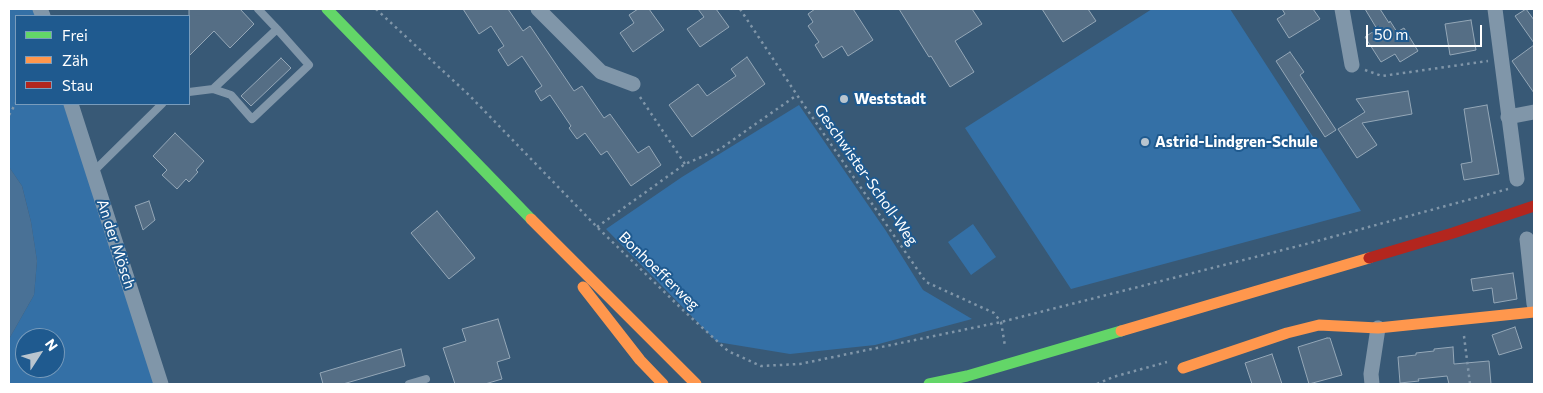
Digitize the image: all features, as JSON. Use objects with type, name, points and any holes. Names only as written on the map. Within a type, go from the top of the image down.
[{"type":"street","points":[[327,9],[524,212],[672,359],[701,382]]},
{"type":"street","points":[[538,9],[601,72],[633,84]]},
{"type":"street","points":[[1342,9],[1352,64]]},
{"type":"street","points":[[1495,9],[1502,58],[1513,184]]},
{"type":"street","name":"An der Mösch","points":[[71,105],[161,384]]},
{"type":"street","points":[[1508,117],[1534,112]]},
{"type":"street","points":[[946,384],[967,376],[1453,233],[1534,206]]},
{"type":"street","points":[[524,212],[640,360],[663,384]]},
{"type":"street","points":[[1526,239],[1534,304]]},
{"type":"street","points":[[1183,368],[1287,333],[1320,325],[1378,328],[1534,312]]},
{"type":"street","points":[[1372,384],[1371,374],[1378,328]]},
{"type":"street","points":[[640,360],[648,384]]},
{"type":"street","points":[[928,384],[967,376]]},
{"type":"lane","points":[[190,92],[213,89],[232,95],[252,119],[309,65],[258,9]]},
{"type":"lane","points":[[213,89],[277,29]]},
{"type":"lane","points":[[93,172],[161,105]]},
{"type":"lane","points":[[409,384],[426,380]]},
{"type":"path","name":"Bonhoefferweg","points":[[376,9],[469,95],[597,227],[677,305],[728,351],[761,366],[800,364],[1001,322],[1310,243],[1513,184]]},
{"type":"path","name":"Geschwister-Scholl-Weg","points":[[740,9],[796,95],[926,282],[994,313],[1001,322]]},
{"type":"path","points":[[1352,64],[1382,76],[1502,58]]},
{"type":"path","points":[[633,84],[645,106],[685,164]]},
{"type":"path","points":[[597,227],[685,164],[720,149],[796,95]]},
{"type":"path","points":[[1462,320],[1470,384]]},
{"type":"path","points":[[1001,322],[1005,346]]},
{"type":"path","points":[[1096,384],[1113,377],[1173,360],[1183,368]]},
{"type":"shaded area","points":[[9,9],[34,9],[37,15],[15,15],[15,105],[65,105],[156,384],[9,384],[9,339],[15,328],[15,378],[65,378],[65,328],[15,328],[34,295],[37,261],[31,222],[22,186],[9,167]]},
{"type":"shaded area","name":"Astrid-Lindgren-Schule","points":[[1152,9],[1230,9],[1361,211],[1071,289],[965,128]]},
{"type":"shaded area","points":[[799,105],[886,231],[923,290],[972,319],[875,345],[790,354],[717,342],[606,229],[682,177]]},
{"type":"shaded area","points":[[9,167],[22,186],[31,222],[37,261],[34,295],[9,339]]},
{"type":"shaded area","points":[[973,224],[996,257],[971,275],[948,242]]},
{"type":"building","points":[[189,9],[240,9],[254,24],[230,48],[214,31],[190,55]]},
{"type":"building","points":[[463,9],[508,9],[523,31],[530,26],[574,91],[582,86],[604,118],[610,114],[638,153],[649,146],[661,165],[631,186],[607,151],[601,155],[585,133],[577,139],[569,128],[571,126],[550,95],[541,101],[535,91],[542,86],[522,56],[508,66],[498,50],[504,46],[491,26],[479,34]]},
{"type":"building","points":[[638,9],[649,9],[664,30],[633,52],[620,33],[634,23],[629,15]]},
{"type":"building","points":[[698,9],[716,9],[729,27],[700,47],[687,29],[704,17]]},
{"type":"building","points":[[815,9],[853,9],[873,40],[848,56],[842,46],[823,58],[815,45],[819,42],[808,26],[813,22],[808,14]]},
{"type":"building","points":[[899,9],[972,9],[982,24],[955,41],[974,72],[950,87]]},
{"type":"building","points":[[1042,9],[1088,9],[1096,21],[1063,42]]},
{"type":"building","points":[[1282,9],[1313,9],[1320,19],[1289,38],[1277,19],[1285,14]]},
{"type":"building","points":[[1365,9],[1380,9],[1397,32],[1404,28],[1418,51],[1400,62],[1395,54],[1381,62],[1365,37],[1377,29]]},
{"type":"building","points":[[1526,9],[1534,20],[1534,43],[1515,16]]},
{"type":"building","points":[[1471,20],[1476,50],[1450,55],[1445,24]]},
{"type":"building","points":[[1534,45],[1534,93],[1512,61]]},
{"type":"building","points":[[1290,52],[1304,72],[1300,75],[1336,130],[1325,137],[1276,61]]},
{"type":"building","points":[[747,57],[765,84],[692,137],[669,105],[698,84],[707,96],[736,76],[731,69]]},
{"type":"building","points":[[281,58],[291,68],[251,106],[241,96]]},
{"type":"building","points":[[1408,91],[1412,114],[1362,123],[1377,145],[1357,158],[1338,129],[1365,112],[1356,99]]},
{"type":"building","points":[[1487,105],[1499,174],[1464,180],[1461,164],[1472,162],[1464,109]]},
{"type":"building","points":[[175,133],[204,161],[196,170],[198,172],[189,182],[186,179],[177,189],[162,175],[167,170],[153,156]]},
{"type":"building","points":[[149,201],[155,220],[143,230],[135,206]]},
{"type":"building","points":[[437,211],[475,258],[449,279],[411,233]]},
{"type":"building","points":[[1513,273],[1517,299],[1494,303],[1492,288],[1473,291],[1471,279]]},
{"type":"building","points":[[498,319],[510,358],[497,362],[502,379],[485,384],[455,384],[443,348],[466,341],[462,329]]},
{"type":"building","points":[[1515,327],[1522,348],[1499,355],[1492,335]]},
{"type":"building","points":[[1330,338],[1342,375],[1309,384],[1298,347]]},
{"type":"building","points":[[1453,347],[1454,364],[1489,361],[1491,384],[1449,384],[1447,376],[1400,383],[1398,357]]},
{"type":"building","points":[[401,349],[405,366],[343,384],[323,384],[320,373]]},
{"type":"building","points":[[1272,354],[1282,384],[1252,384],[1245,363]]},
{"type":"traffic: fast","points":[[327,9],[531,219]]},
{"type":"traffic: fast","points":[[929,384],[967,376],[1121,331]]},
{"type":"traffic: slow","points":[[531,219],[696,384]]},
{"type":"traffic: slow","points":[[1121,331],[1369,258]]},
{"type":"traffic: slow","points":[[583,287],[640,360],[663,384]]},
{"type":"traffic: slow","points":[[1183,368],[1287,333],[1319,325],[1378,328],[1534,312]]},
{"type":"traffic: jam","points":[[1369,258],[1534,206]]},
{"type":"place","name":"Weststadt","points":[[844,99]]},
{"type":"place","name":"Astrid-Lindgren-Schule","points":[[1145,142]]}]
